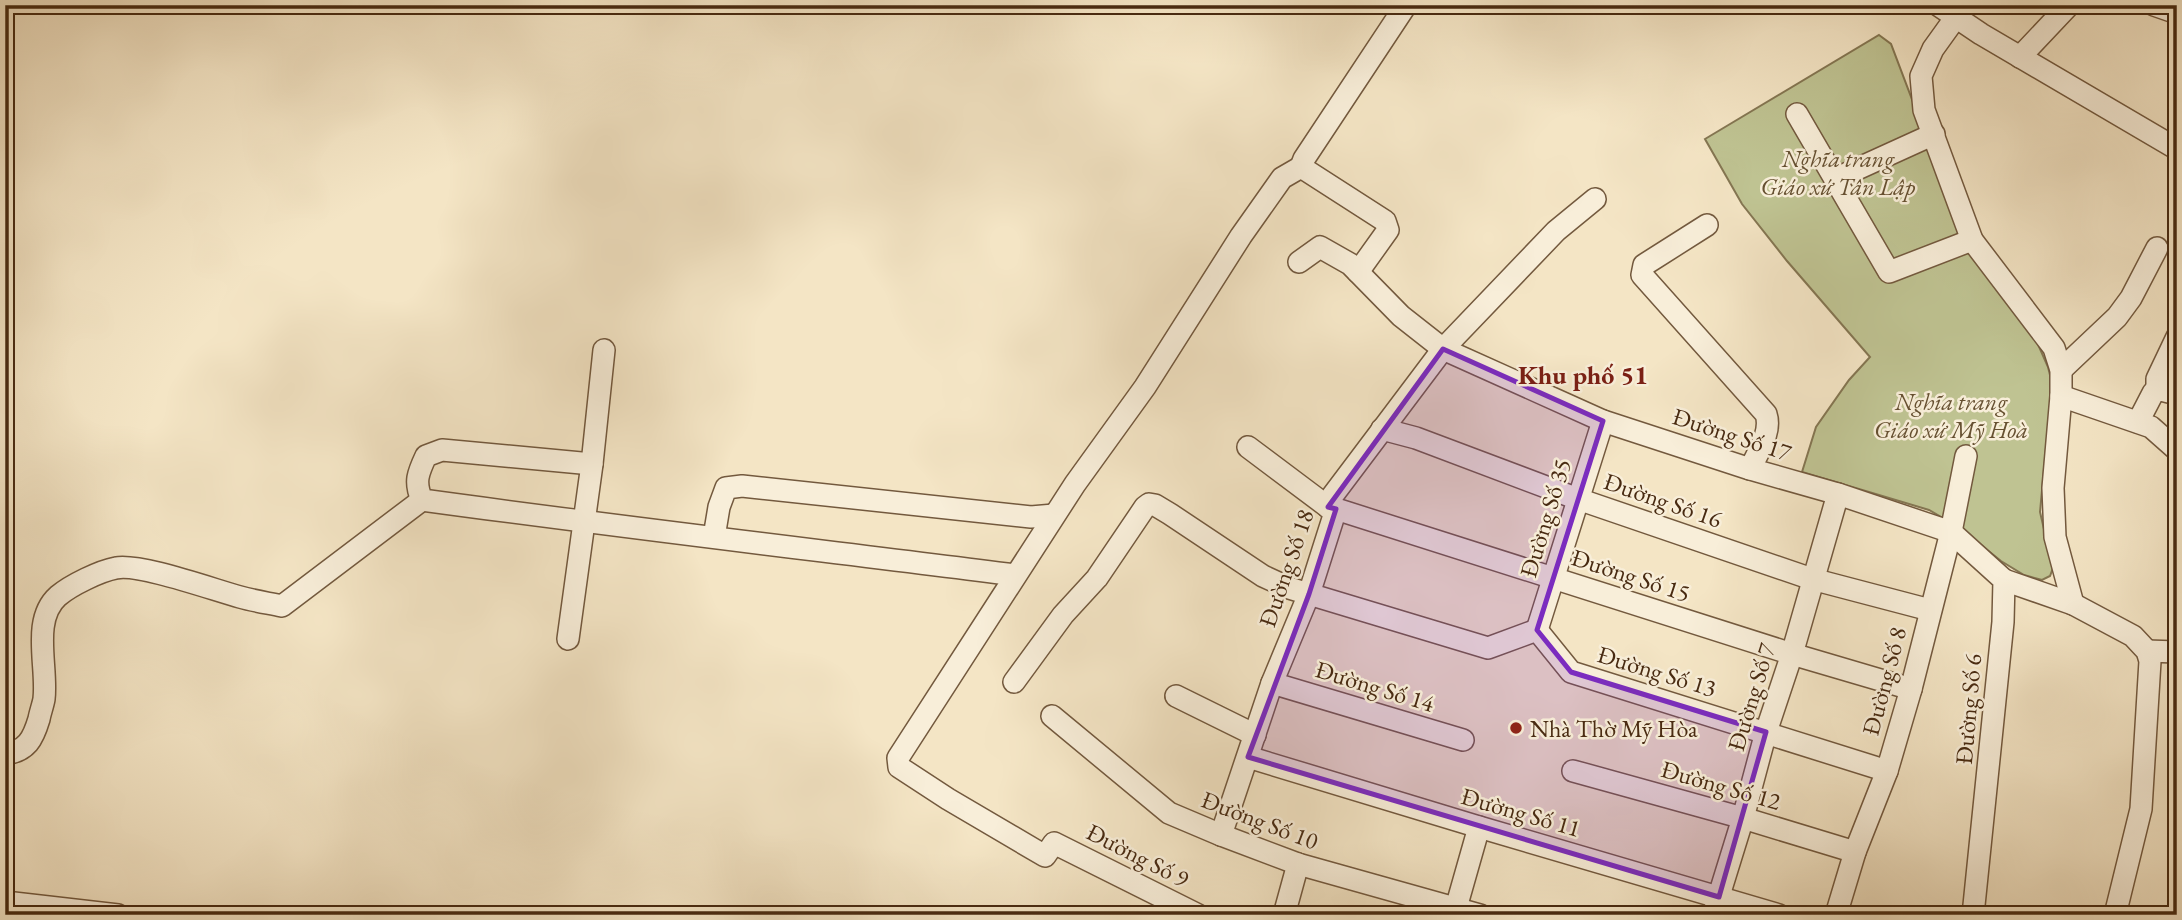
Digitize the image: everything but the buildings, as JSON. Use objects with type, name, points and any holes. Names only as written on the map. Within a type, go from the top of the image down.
[{"type":"street","points":[[5,754],[28,746],[34,736],[44,699],[43,630],[47,613],[57,597],[74,586],[117,567],[136,568],[282,606],[422,500],[584,523],[1015,575],[1145,387],[1241,236],[1282,178],[1301,167],[1406,5]]},
{"type":"street","points":[[1938,5],[2020,57],[2177,149]]},
{"type":"street","points":[[2020,57],[2069,5]]},
{"type":"street","points":[[2154,5],[2177,13]]},
{"type":"street","points":[[1956,18],[1933,50],[1921,76],[1924,110],[1972,240],[2054,348],[2061,370],[2053,488],[2055,537],[2073,604]]},
{"type":"street","points":[[1797,114],[1889,272],[1972,240]]},
{"type":"street","points":[[1835,179],[1934,134]]},
{"type":"street","points":[[1301,167],[1385,220],[1388,230],[1358,272]]},
{"type":"street","name":"Đường Số 18","points":[[1221,835],[1272,683],[1308,594],[1332,508],[1333,495],[1443,349],[1556,231],[1595,199]]},
{"type":"street","points":[[1707,225],[1644,265],[1642,275],[1766,414],[1769,422],[1767,430],[1750,469]]},
{"type":"street","name":"Đường Số 17","points":[[1298,262],[1320,247],[1350,264],[1401,316],[1443,349],[1603,421],[1951,532]]},
{"type":"street","points":[[2061,370],[2117,317],[2132,298],[2157,248]]},
{"type":"street","points":[[2167,392],[2157,379],[2177,337]]},
{"type":"street","points":[[568,639],[592,464],[604,350]]},
{"type":"street","points":[[2138,422],[2153,393],[2167,392]]},
{"type":"street","points":[[2061,396],[2151,427],[2177,450]]},
{"type":"street","name":"Đường Số 35","points":[[1537,630],[1603,421]]},
{"type":"street","name":"Đường Số 16","points":[[1382,429],[1416,438],[1577,499],[1812,579],[1930,610]]},
{"type":"street","name":"Đường Số 15","points":[[1248,447],[1332,508],[1792,654],[1911,689]]},
{"type":"street","points":[[422,500],[418,492],[417,475],[426,456],[442,450],[592,464]]},
{"type":"street","name":"Đường Số 8","points":[[1836,915],[1854,852],[1887,771],[1911,689],[1951,532],[1966,456]]},
{"type":"street","points":[[714,537],[719,507],[726,488],[742,486],[1031,517],[1054,515]]},
{"type":"street","name":"Đường Số 7","points":[[1716,906],[1838,494]]},
{"type":"street","points":[[1014,681],[1063,615],[1097,578],[1149,504],[1170,514],[1277,584],[1488,648],[1537,630]]},
{"type":"street","points":[[1951,532],[2004,580],[2073,604],[2133,636],[2147,651],[2150,661],[2141,810],[2115,915]]},
{"type":"street","name":"Đường Số 9","points":[[1015,575],[905,747],[898,763],[899,767],[1045,856],[1054,843],[1198,915]]},
{"type":"street","name":"Đường Số 6","points":[[1973,915],[2003,622],[2004,580]]},
{"type":"street","name":"Đường Số 13","points":[[1537,630],[1571,672],[1887,771]]},
{"type":"street","points":[[2147,651],[2177,652]]},
{"type":"street","name":"Đường Số 14","points":[[1272,683],[1462,740]]},
{"type":"street","points":[[1176,696],[1255,735]]},
{"type":"street","name":"Đường Số 10","points":[[1052,716],[1169,813],[1298,864],[1455,911],[1480,915]]},
{"type":"street","name":"Đường Số 11","points":[[1248,757],[1479,827],[1716,906],[1779,915]]},
{"type":"street","name":"Đường Số 12","points":[[1573,771],[1854,852]]},
{"type":"street","points":[[1455,911],[1479,827]]},
{"type":"street","points":[[1284,915],[1298,864]]},
{"type":"street","points":[[17,907],[118,915]]},
{"type":"highlighted area","points":[[1443,349],[1603,421],[1537,630],[1571,672],[1766,732],[1719,897],[1248,757],[1309,594],[1336,509],[1328,507]]},
{"type":"green space","points":[[1879,35],[1891,44],[1972,258],[1987,270],[2037,342],[2048,367],[2052,383],[2040,512],[2053,568],[2050,576],[2042,580],[2024,575],[2001,561],[1960,528],[1929,510],[1802,472],[1816,427],[1849,380],[1870,357],[1742,204],[1705,139]]},
{"type":"place","name":"Nhà Thờ Mỹ Hòa","points":[[1516,728]]},
{"type":"district","name":"Khu phố 51","points":[[1583,375]]},
{"type":"park label","name":"Nghĩa trang Giáo xứ Tân Lập","points":[[1838,172]]},
{"type":"park label","name":"Nghĩa trang Giáo xứ Mỹ Hoà","points":[[1951,415]]}]
